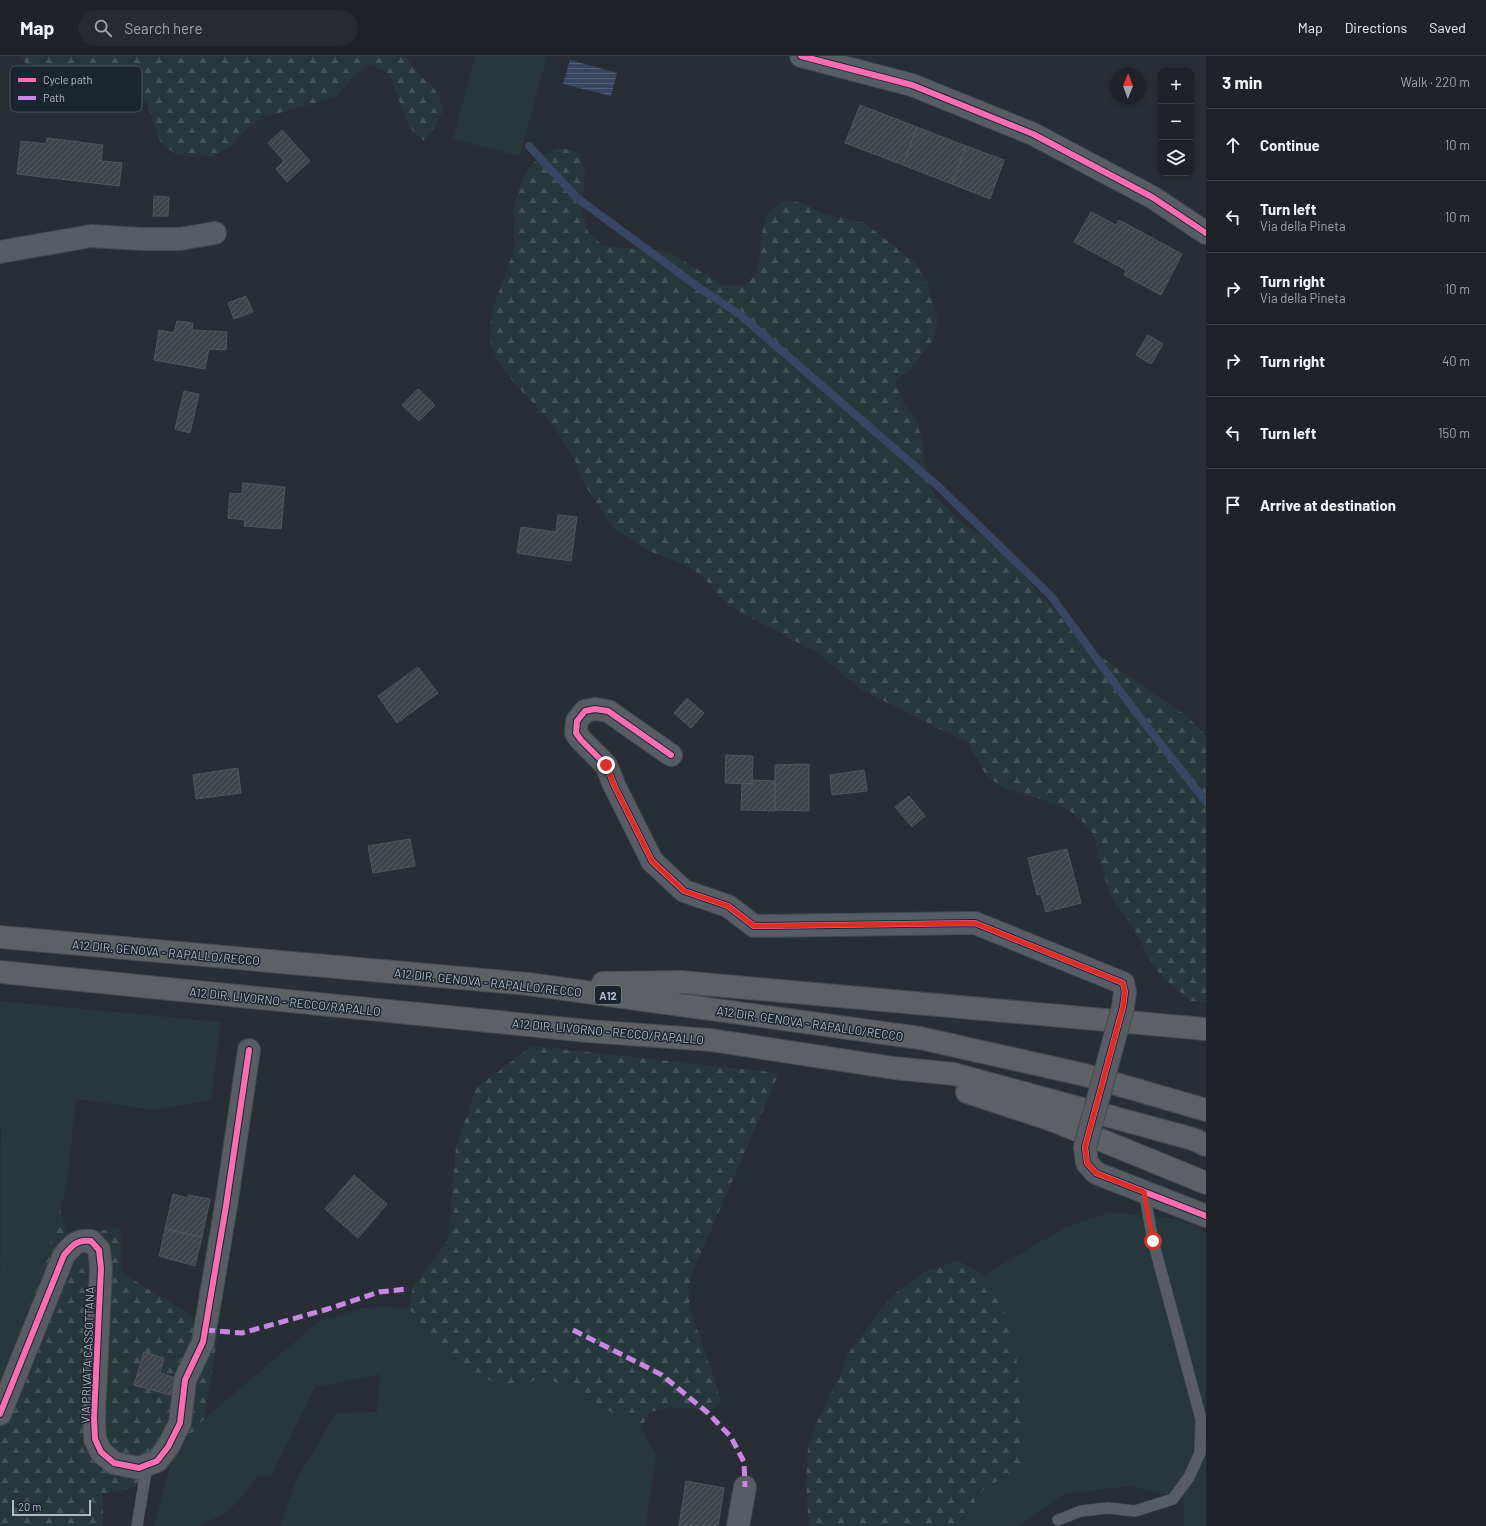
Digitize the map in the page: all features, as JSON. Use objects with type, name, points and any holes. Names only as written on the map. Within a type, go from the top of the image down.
[{"type":"highway","name":"A12 DIR. GENOVA - RAPALLO/RECCO","points":[[0,937],[528,984],[920,1038],[1085,1075],[1206,1110]]},
{"type":"highway","name":"A12 DIR. LIVORNO - RECCO/RAPALLO","points":[[0,972],[588,1031],[711,1040],[894,1068],[954,1074],[1193,1139],[1206,1144]]},
{"type":"highway","points":[[528,984],[681,982],[1206,1030]]},
{"type":"highway","points":[[894,1068],[1052,1120],[1206,1184]]},
{"type":"street","points":[[801,56],[912,85],[1033,134],[1152,197],[1206,233]]},
{"type":"street","points":[[0,252],[91,236],[142,239],[180,239],[215,233]]},
{"type":"street","points":[[671,755],[608,711],[595,709],[585,712],[577,721],[576,733],[606,765],[615,787],[652,861],[684,891],[728,906],[754,926],[975,923],[1123,983],[1125,992],[1123,1007],[1085,1147],[1087,1163],[1096,1173],[1206,1216]]},
{"type":"street","points":[[147,1465],[158,1461],[168,1447],[180,1423],[186,1380],[203,1342],[226,1206],[249,1050]]},
{"type":"street","name":"VIA PRIVATA CASSOTTANA","points":[[0,1414],[64,1255],[75,1242],[90,1240],[99,1250],[101,1268],[94,1417],[95,1439],[101,1452],[114,1463],[139,1468],[147,1465]]},
{"type":"street","points":[[738,1526],[745,1487]]},
{"type":"lane","points":[[1058,1520],[1081,1511],[1108,1508],[1135,1511],[1173,1499],[1189,1477],[1200,1453],[1201,1419],[1153,1241],[1144,1192]]},
{"type":"lane","points":[[137,1526],[147,1465]]},
{"type":"green space","points":[[19,56],[405,56],[420,76],[435,90],[444,108],[436,126],[424,141],[410,128],[388,73],[370,65],[354,76],[336,97],[261,118],[245,130],[232,146],[214,156],[195,157],[175,154],[160,141],[147,103],[142,99],[142,66],[28,66]]},
{"type":"green space","points":[[475,56],[547,56],[520,156],[453,139]]},
{"type":"green space","points":[[560,148],[579,152],[585,172],[582,211],[588,232],[603,246],[669,252],[723,285],[745,285],[757,273],[762,232],[768,213],[784,200],[805,204],[825,214],[865,223],[914,262],[926,279],[938,320],[933,340],[909,371],[895,381],[902,401],[915,418],[922,438],[926,478],[935,496],[966,526],[1001,549],[1016,563],[1040,597],[1075,628],[1086,646],[1188,717],[1206,736],[1206,1002],[1191,1001],[1160,975],[1130,922],[1117,907],[1108,889],[1093,834],[1080,819],[1064,807],[1005,788],[987,777],[968,743],[862,690],[816,652],[729,606],[702,576],[685,565],[649,551],[614,529],[581,479],[575,460],[553,425],[512,380],[499,363],[491,346],[490,327],[493,308],[514,250],[514,210],[518,191],[526,172],[540,156]]},
{"type":"green space","points":[[0,1001],[221,1022],[211,1100],[155,1110],[76,1099],[67,1185],[43,1266],[0,1382],[1,1128]]},
{"type":"green space","points":[[532,1046],[779,1073],[690,1278],[689,1305],[721,1400],[714,1410],[670,1407],[650,1412],[641,1428],[544,1376],[509,1392],[445,1354],[409,1309],[413,1287],[448,1241],[456,1147],[476,1088]]},
{"type":"green space","points":[[60,1210],[68,1235],[121,1228],[122,1273],[170,1302],[218,1334],[204,1419],[173,1455],[135,1487],[103,1494],[103,1526],[0,1526],[0,1382],[43,1266]]},
{"type":"green space","points":[[1110,1212],[1178,1219],[1206,1232],[1206,1526],[1184,1526],[1183,1499],[1130,1486],[1065,1494],[1019,1526],[957,1526],[987,1485],[1003,1480],[1003,1308],[984,1275],[1064,1228]]},
{"type":"green space","points":[[959,1261],[984,1275],[1003,1308],[1016,1354],[1025,1441],[1022,1469],[1003,1480],[987,1485],[957,1526],[809,1526],[806,1486],[808,1446],[815,1426],[841,1373],[849,1352],[891,1297],[925,1271]]},
{"type":"green space","points":[[387,1306],[409,1309],[445,1354],[509,1392],[544,1376],[641,1428],[656,1455],[646,1526],[280,1526],[295,1482],[336,1413],[377,1412],[380,1374],[315,1387],[271,1476],[256,1477],[239,1501],[224,1514],[199,1526],[154,1526],[173,1455],[204,1419],[318,1322],[363,1308]]},
{"type":"water","points":[[570,60],[617,73],[611,96],[563,84]]},
{"type":"building","points":[[860,105],[917,127],[903,165],[845,143]]},
{"type":"building","points":[[917,127],[966,146],[952,184],[903,165]]},
{"type":"building","points":[[282,130],[310,161],[287,182],[276,169],[284,161],[268,143]]},
{"type":"building","points":[[47,138],[103,145],[101,161],[122,163],[119,186],[17,174],[21,141],[46,144]]},
{"type":"building","points":[[966,146],[1004,160],[990,199],[952,184]]},
{"type":"building","points":[[154,196],[169,197],[168,216],[153,216]]},
{"type":"building","points":[[1091,212],[1116,225],[1119,220],[1182,254],[1161,295],[1124,275],[1126,270],[1074,242]]},
{"type":"building","points":[[246,296],[253,312],[234,319],[228,303]]},
{"type":"building","points":[[177,321],[193,323],[192,330],[227,332],[226,350],[209,349],[205,369],[154,360],[159,330],[174,333]]},
{"type":"building","points":[[1148,335],[1163,344],[1151,364],[1136,355]]},
{"type":"building","points":[[418,389],[435,405],[419,421],[402,405]]},
{"type":"building","points":[[184,391],[199,394],[190,433],[175,429]]},
{"type":"building","points":[[243,483],[285,487],[281,529],[244,526],[245,520],[228,518],[230,493],[242,494]]},
{"type":"building","points":[[558,515],[577,517],[571,561],[517,553],[521,527],[556,532]]},
{"type":"building","points":[[418,667],[438,693],[397,723],[378,696]]},
{"type":"building","points":[[687,698],[704,713],[691,728],[674,713]]},
{"type":"building","points":[[726,755],[753,756],[752,784],[725,783]]},
{"type":"building","points":[[809,764],[809,811],[775,810],[775,765]]},
{"type":"building","points":[[238,768],[241,793],[196,799],[193,775]]},
{"type":"building","points":[[864,770],[867,791],[832,795],[830,775]]},
{"type":"building","points":[[753,780],[775,781],[775,811],[741,810],[742,783],[752,784]]},
{"type":"building","points":[[909,796],[925,816],[912,827],[895,807]]},
{"type":"building","points":[[410,839],[415,866],[373,873],[368,846]]},
{"type":"building","points":[[1067,849],[1081,903],[1046,912],[1041,894],[1037,895],[1028,858]]},
{"type":"building","points":[[354,1175],[387,1204],[358,1238],[325,1209]]},
{"type":"building","points":[[173,1194],[187,1198],[188,1195],[210,1199],[202,1237],[165,1229]]},
{"type":"building","points":[[165,1229],[202,1237],[195,1266],[159,1256]]},
{"type":"building","points":[[144,1352],[164,1358],[160,1373],[175,1378],[170,1395],[134,1385]]},
{"type":"building","points":[[686,1481],[724,1488],[718,1526],[679,1526]]},
{"type":"waterway","points":[[529,146],[577,198],[701,289],[739,314],[939,487],[1051,596],[1132,707],[1206,802]]},
{"type":"marked path","points":[[205,1330],[242,1333],[328,1309],[379,1292],[407,1289]]},
{"type":"marked path","points":[[573,1330],[662,1375],[708,1413],[731,1437],[744,1462],[745,1487]]},
{"type":"cycle path","points":[[801,56],[912,85],[1033,134],[1152,197],[1206,233]]},
{"type":"cycle path","points":[[671,755],[608,711],[595,709],[585,711],[577,721],[576,733],[606,765],[615,787],[652,861],[684,891],[728,906],[754,926],[975,923],[1123,983],[1125,992],[1123,1007],[1085,1147],[1087,1163],[1096,1173],[1206,1216]]},
{"type":"cycle path","points":[[0,1414],[64,1255],[78,1242],[91,1241],[99,1250],[101,1268],[94,1417],[95,1439],[101,1452],[114,1463],[139,1468],[157,1461],[168,1447],[180,1423],[185,1380],[203,1342],[226,1206],[249,1050]]},
{"type":"route","points":[[606,765],[615,787],[652,861],[684,891],[728,906],[754,926],[975,923],[1109,976],[1123,983],[1125,992],[1123,1007],[1085,1147],[1087,1163],[1096,1173],[1144,1192],[1153,1241]]}]
